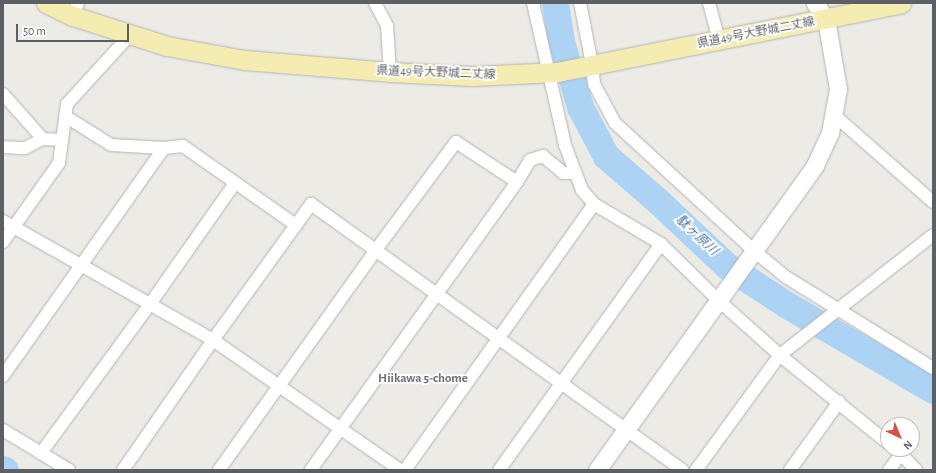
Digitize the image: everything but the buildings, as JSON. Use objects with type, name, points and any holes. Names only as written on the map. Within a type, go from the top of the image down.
[{"type":"main road","name":"県道49号大野城二丈線","points":[[46,3],[75,10],[130,35],[167,46],[245,60],[390,72],[472,76],[552,72],[901,3]]},
{"type":"street","points":[[375,3],[387,26],[390,72]]},
{"type":"street","points":[[533,3],[552,72],[565,145],[582,190],[594,204],[661,244],[718,300],[780,355],[880,436]]},
{"type":"street","points":[[580,3],[588,65],[594,84],[615,123],[751,255],[786,277],[834,312],[933,368]]},
{"type":"street","points":[[709,3],[719,40]]},
{"type":"street","points":[[597,470],[815,165],[830,133],[838,89],[826,19],[815,3]]},
{"type":"street","points":[[3,242],[59,163],[66,104],[130,35]]},
{"type":"street","points":[[3,94],[43,139]]},
{"type":"street","points":[[834,115],[933,202]]},
{"type":"street","points":[[65,116],[111,145],[164,148],[183,146],[296,225]]},
{"type":"street","points":[[3,146],[25,148],[43,139],[62,140]]},
{"type":"street","points":[[219,470],[375,251],[456,142],[516,182]]},
{"type":"street","points":[[3,376],[164,148]]},
{"type":"street","points":[[311,470],[516,182],[530,160],[543,156],[563,173],[576,174]]},
{"type":"street","points":[[41,453],[150,304],[235,183]]},
{"type":"street","points":[[123,470],[213,340],[311,204],[682,470]]},
{"type":"street","points":[[405,470],[594,204]]},
{"type":"street","points":[[3,221],[213,340],[400,470]]},
{"type":"street","points":[[696,470],[780,355],[933,235]]},
{"type":"street","points":[[499,470],[661,244]]},
{"type":"street","points":[[790,470],[839,402]]},
{"type":"street","points":[[3,430],[70,470]]},
{"type":"street","points":[[889,470],[895,457]]},
{"type":"street","points":[[904,457],[916,470]]},
{"type":"waterway","name":"駄ヶ原川","points":[[555,3],[561,41],[580,107],[606,156],[659,202],[727,266],[787,305],[933,390]]},
{"type":"district","name":"Hiikawa 5-chome","points":[[423,379]]}]
